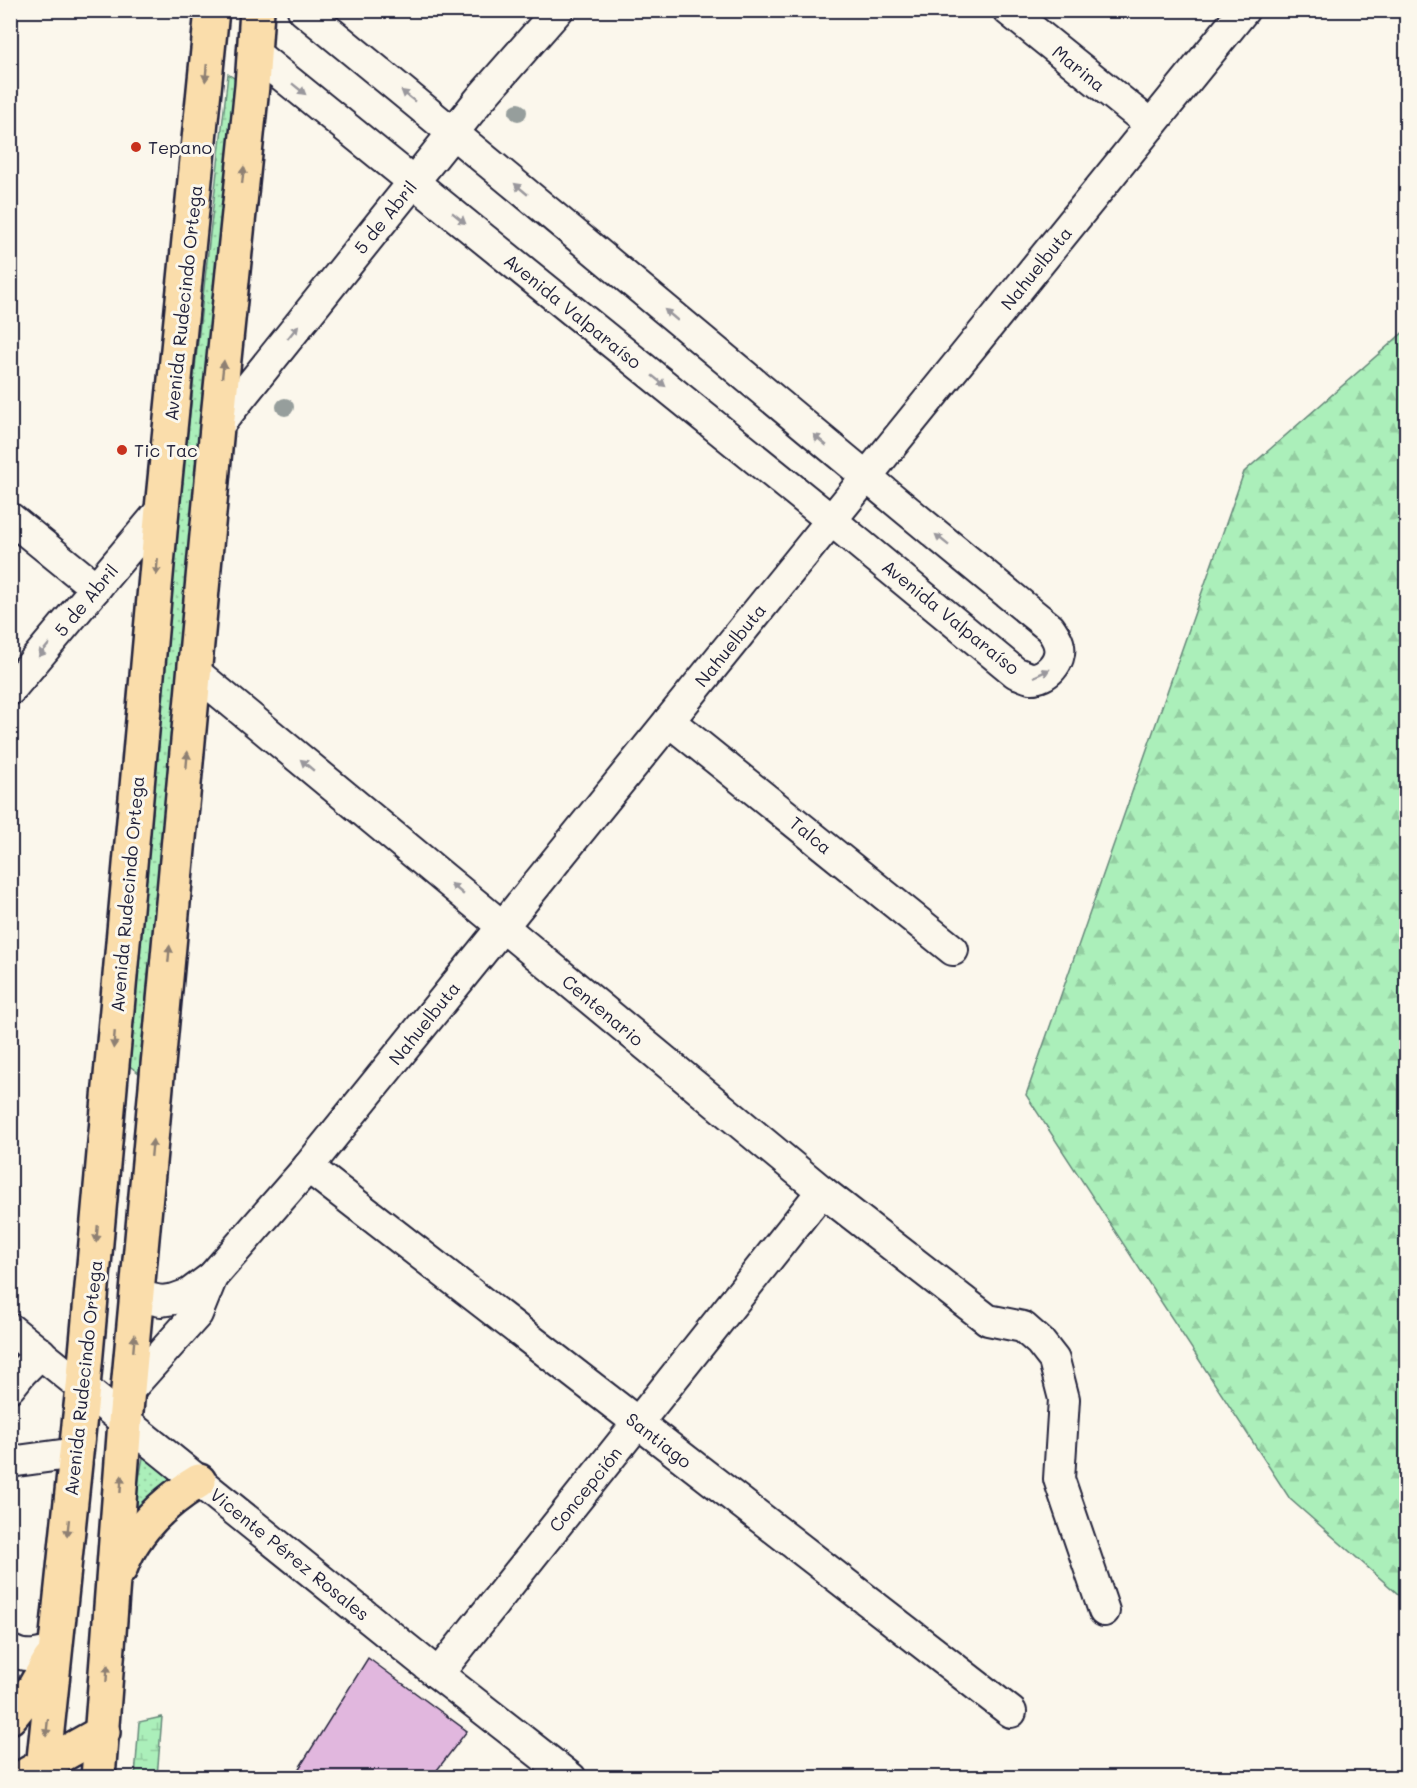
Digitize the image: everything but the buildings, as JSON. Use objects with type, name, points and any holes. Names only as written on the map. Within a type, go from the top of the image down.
[{"type":"main road","points":[[98,1778],[126,1422],[217,427],[252,87],[257,10]]},
{"type":"main road","name":"Avenida Valparaíso","points":[[210,12],[253,52]]},
{"type":"main road","name":"Avenida Rudecindo Ortega","points":[[35,1773],[55,1650],[83,1387],[162,509],[210,12]]},
{"type":"main road","points":[[114,1585],[130,1548],[147,1522],[180,1492],[199,1481]]},
{"type":"main road","points":[[10,1717],[34,1688],[55,1650]]},
{"type":"main road","points":[[35,1773],[103,1732]]},
{"type":"street","name":"Avenida Valparaíso","points":[[253,52],[831,520],[1016,673],[1030,678],[1040,676],[1054,666],[1059,658],[1060,646],[1050,628],[303,10]]},
{"type":"street","name":"5 de Abril","points":[[217,427],[413,182],[558,10]]},
{"type":"street","name":"Marina","points":[[1008,10],[1152,125]]},
{"type":"street","name":"Nahuelbuta","points":[[138,1296],[161,1301],[175,1299],[189,1294],[212,1277],[308,1167],[1244,10]]},
{"type":"street","name":"5 de Abril","points":[[10,690],[162,509]]},
{"type":"street","points":[[10,518],[96,588]]},
{"type":"street","name":"Centenario","points":[[195,672],[822,1191],[988,1320],[1023,1328],[1040,1342],[1054,1359],[1064,1399],[1059,1479],[1104,1611]]},
{"type":"street","name":"Talca","points":[[669,721],[953,950]]},
{"type":"street","name":"Santiago","points":[[308,1167],[1011,1712]]},
{"type":"street","name":"Concepción","points":[[438,1674],[822,1191]]},
{"type":"street","name":"Nahuelbuta","points":[[129,1389],[197,1314],[212,1277]]},
{"type":"street","name":"Vicente Pérez Rosales","points":[[10,1329],[438,1674],[571,1778]]},
{"type":"street","points":[[10,1387],[41,1353]]},
{"type":"street","points":[[10,1462],[76,1453]]},
{"type":"street","points":[[10,1650],[25,1655],[40,1655],[55,1650]]},
{"type":"green space","points":[[228,74],[240,82],[203,407],[139,1073],[127,1064],[180,501]]},
{"type":"green space","points":[[1406,330],[1406,1601],[1290,1499],[1026,1095],[1244,472]]},
{"type":"green space","points":[[144,1452],[175,1478],[132,1515]]},
{"type":"green space","points":[[162,1717],[157,1777],[135,1777],[139,1722]]},
{"type":"place","name":"Tepano","points":[[136,147]]},
{"type":"place","name":"Tic Tac","points":[[122,450]]}]
